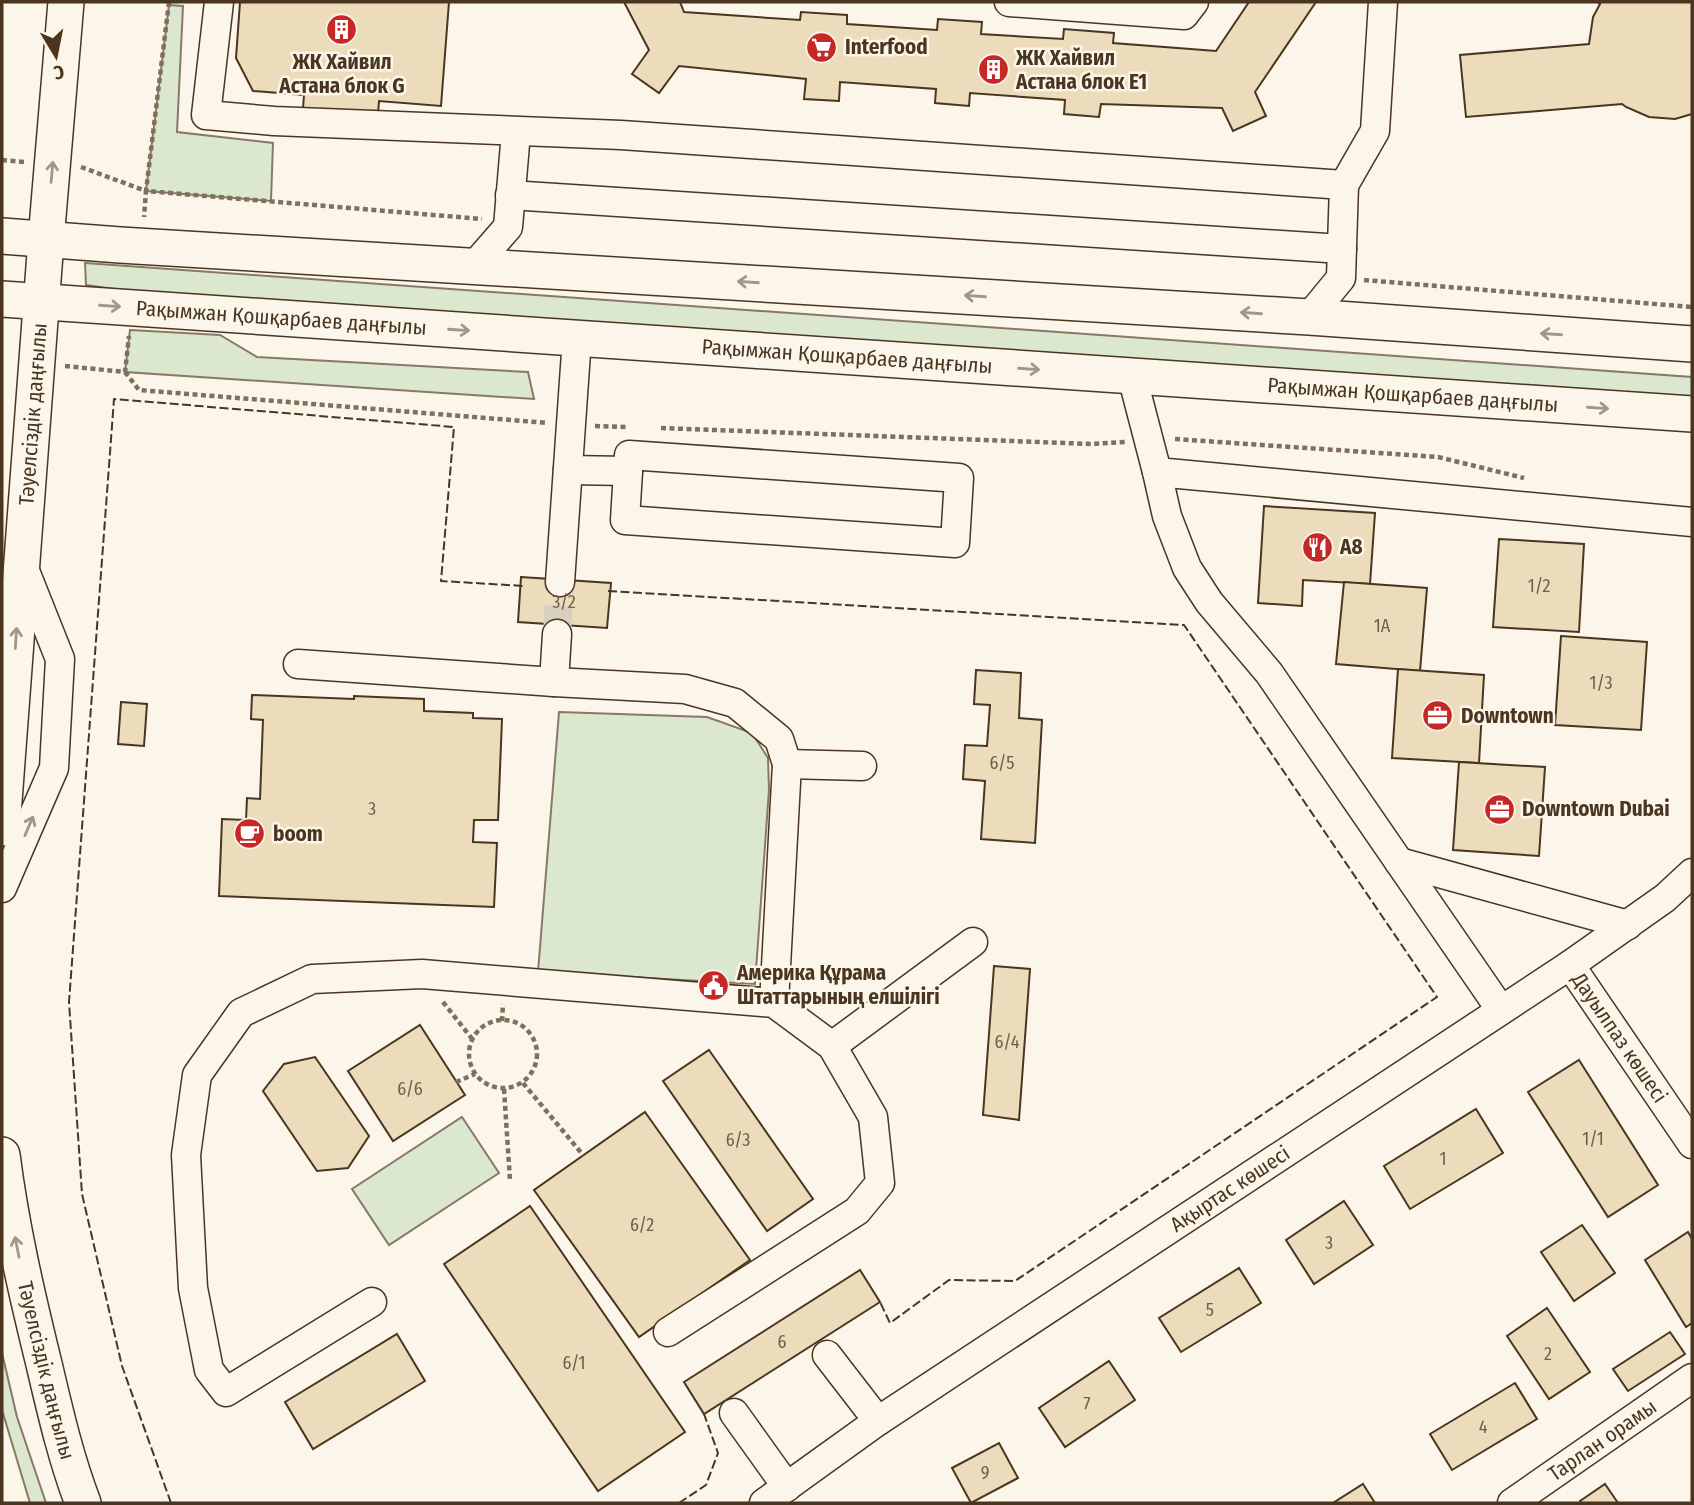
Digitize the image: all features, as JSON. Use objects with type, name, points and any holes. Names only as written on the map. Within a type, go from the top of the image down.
[{"type":"main road","name":"Тәуелсіздік даңғылы","points":[[2,828],[46,240],[71,7]]},
{"type":"main road","points":[[2,236],[1309,317],[1692,344]]},
{"type":"main road","name":"Рақымжан Қошқарбаев даңғылы","points":[[2,299],[1692,414]]},
{"type":"main road","name":"Тәуелсіздік даңғылы","points":[[2,1155],[6,1191],[27,1296],[51,1393],[83,1503]]},
{"type":"street","points":[[219,2],[206,115],[274,121],[635,136],[1344,185]]},
{"type":"street","points":[[1009,2],[1184,15],[1192,3]]},
{"type":"street","points":[[1309,317],[1341,278],[1344,185],[1375,131],[1383,2]]},
{"type":"street","points":[[474,266],[508,227],[516,132]]},
{"type":"street","points":[[510,195],[1342,249]]},
{"type":"street","points":[[560,582],[577,338]]},
{"type":"street","points":[[1132,376],[1167,516],[1187,568],[1209,602],[1269,673],[1501,1010]]},
{"type":"street","points":[[629,455],[959,478],[955,544],[625,520],[628,471],[629,455]]},
{"type":"street","points":[[568,470],[628,471]]},
{"type":"street","points":[[1157,472],[1692,522]]},
{"type":"street","points":[[2,888],[54,768],[60,659],[22,565]]},
{"type":"street","points":[[554,682],[557,634]]},
{"type":"street","points":[[298,664],[685,689],[735,703],[779,739],[787,764],[774,1003]]},
{"type":"street","points":[[787,764],[862,766]]},
{"type":"street","points":[[1399,862],[1628,925]]},
{"type":"street","name":"Ақыртас көшесі","points":[[764,1503],[878,1422],[1570,965],[1665,898],[1692,873]]},
{"type":"street","points":[[832,1046],[973,942]]},
{"type":"street","name":"Дауылпаз көшесі","points":[[1570,965],[1692,1144]]},
{"type":"street","points":[[372,1302],[226,1392],[209,1370],[193,1288],[186,1155],[197,1075],[241,1013],[312,979],[422,974],[774,1003],[832,1046],[873,1117],[880,1183],[857,1211],[668,1332]]},
{"type":"street","points":[[827,1355],[878,1422]]},
{"type":"street","name":"Тарлан орамы","points":[[1512,1503],[1692,1378]]},
{"type":"street","points":[[734,1413],[787,1487]]},
{"type":"path","points":[[143,228],[169,2]]},
{"type":"path","points":[[2,160],[26,162]]},
{"type":"path","points":[[77,166],[146,191]]},
{"type":"path","points":[[130,330],[125,372],[139,390],[571,425],[639,428]]},
{"type":"path","points":[[61,366],[125,372]]},
{"type":"path","points":[[653,428],[1078,444],[1172,439],[1438,457],[1527,479]]},
{"type":"path","points":[[422,974],[473,1040]]},
{"type":"path","points":[[492,1021],[512,1021],[529,1031],[537,1048],[535,1068],[523,1083],[504,1089],[485,1084],[472,1070],[468,1050],[473,1040],[476,1032],[492,1021]]},
{"type":"path","points":[[457,1082],[475,1074]]},
{"type":"path","points":[[523,1083],[583,1155]]},
{"type":"path","points":[[504,1089],[510,1180]]},
{"type":"green space","points":[[169,5],[183,6],[177,132],[273,143],[271,201],[146,191]]},
{"type":"green space","points":[[85,263],[1692,377],[1692,399],[135,292],[86,285]]},
{"type":"green space","points":[[130,330],[220,335],[257,357],[528,372],[534,399],[125,372]]},
{"type":"green space","points":[[559,712],[707,717],[752,733],[768,758],[769,790],[755,984],[538,972]]},
{"type":"green space","points":[[462,1117],[499,1173],[389,1245],[352,1189]]},
{"type":"green space","points":[[2,1353],[17,1417],[46,1503],[30,1503],[2,1410]]},
{"type":"building","name":"ЖК Хайвил Астана блок G","points":[[240,2],[449,2],[441,106],[379,101],[378,114],[303,108],[304,95],[253,91],[236,58]]},
{"type":"building","name":"ЖК Хайвил Астана блок E1","points":[[624,2],[680,2],[684,12],[800,20],[801,12],[847,15],[847,24],[937,30],[938,19],[982,22],[981,34],[1063,39],[1064,29],[1114,33],[1113,43],[1216,51],[1249,2],[1316,2],[1255,92],[1266,116],[1233,131],[1222,108],[1101,104],[1099,117],[1064,114],[1065,100],[970,93],[969,106],[935,103],[936,89],[840,82],[839,101],[804,99],[806,79],[679,66],[659,93],[632,74],[649,50]]},
{"type":"building","points":[[1597,2],[1692,2],[1692,114],[1675,119],[1649,117],[1622,104],[1466,117],[1460,55],[1589,44],[1593,17],[1600,4]]},
{"type":"building","name":"А8","points":[[1264,506],[1375,513],[1370,584],[1303,580],[1302,606],[1258,603]]},
{"type":"building","points":[[1499,539],[1584,544],[1579,632],[1493,627]]},
{"type":"building","points":[[521,577],[611,583],[607,628],[518,622]]},
{"type":"building","points":[[1344,582],[1427,588],[1420,671],[1336,664]]},
{"type":"building","points":[[1561,636],[1647,642],[1641,730],[1555,725]]},
{"type":"building","name":"Downtown","points":[[1398,669],[1484,675],[1479,763],[1392,758]]},
{"type":"building","points":[[976,670],[1021,673],[1019,718],[1042,720],[1035,843],[981,839],[985,781],[963,779],[965,745],[987,746],[990,705],[974,704]]},
{"type":"building","points":[[252,695],[424,699],[424,711],[473,713],[473,718],[502,719],[498,820],[474,820],[473,842],[497,843],[494,907],[219,896],[222,819],[246,820],[247,798],[260,799],[263,720],[251,719]]},
{"type":"building","points":[[121,702],[147,704],[144,746],[118,744]]},
{"type":"building","name":"Downtown Dubai","points":[[1459,762],[1545,767],[1539,856],[1453,850]]},
{"type":"building","points":[[994,966],[1030,969],[1019,1120],[983,1115]]},
{"type":"building","points":[[420,1025],[465,1095],[393,1141],[348,1071]]},
{"type":"building","points":[[709,1050],[813,1199],[767,1231],[663,1081]]},
{"type":"building","points":[[315,1057],[369,1136],[348,1168],[317,1171],[263,1091],[284,1064]]},
{"type":"building","points":[[1579,1060],[1658,1185],[1608,1217],[1528,1092]]},
{"type":"building","points":[[1476,1109],[1503,1153],[1410,1209],[1384,1166]]},
{"type":"building","points":[[645,1112],[750,1260],[639,1337],[534,1190]]},
{"type":"building","points":[[1344,1201],[1373,1245],[1314,1284],[1286,1240]]},
{"type":"building","points":[[530,1206],[685,1432],[598,1491],[444,1264]]},
{"type":"building","points":[[1582,1225],[1615,1273],[1574,1301],[1541,1252]]},
{"type":"building","points":[[1688,1232],[1692,1239],[1692,1323],[1686,1327],[1645,1260]]},
{"type":"building","points":[[1239,1268],[1261,1303],[1181,1352],[1159,1318]]},
{"type":"building","points":[[860,1270],[880,1302],[704,1414],[684,1382]]},
{"type":"building","points":[[1547,1308],[1590,1372],[1549,1399],[1507,1336]]},
{"type":"building","points":[[1670,1332],[1685,1354],[1628,1391],[1613,1369]]},
{"type":"building","points":[[397,1334],[425,1381],[313,1449],[285,1402]]},
{"type":"building","points":[[1109,1361],[1135,1400],[1065,1447],[1039,1408]]},
{"type":"building","points":[[1515,1383],[1537,1419],[1452,1470],[1430,1434]]},
{"type":"building","points":[[999,1443],[1018,1478],[971,1503],[952,1468]]},
{"type":"building","points":[[1363,1484],[1375,1503],[1333,1503]]},
{"type":"building","points":[[1605,1484],[1618,1503],[1581,1503],[1580,1501]]},
{"type":"tunnel","points":[[557,634],[560,582]]},
{"type":"fence","points":[[171,1503],[122,1366],[82,1194],[69,1002],[114,399],[454,427],[441,581],[524,586]]},
{"type":"fence","points":[[608,591],[1184,625],[1437,997],[1015,1281],[949,1280],[890,1323],[880,1302],[878,1303]]},
{"type":"fence","points":[[679,1503],[706,1485],[718,1453],[704,1414],[707,1412]]},
{"type":"place","name":"ЖК Хайвил Астана блок G","points":[[342,30]]},
{"type":"place","name":"Interfood","points":[[822,47]]},
{"type":"place","name":"ЖК Хайвил Астана блок E1","points":[[993,70]]},
{"type":"place","name":"А8","points":[[1317,547]]},
{"type":"place","name":"Downtown","points":[[1438,716]]},
{"type":"place","name":"Downtown Dubai","points":[[1499,809]]},
{"type":"place","name":"boom","points":[[250,834]]},
{"type":"place","name":"Америка Құрама Штаттарының елшілігі","points":[[714,985]]}]
